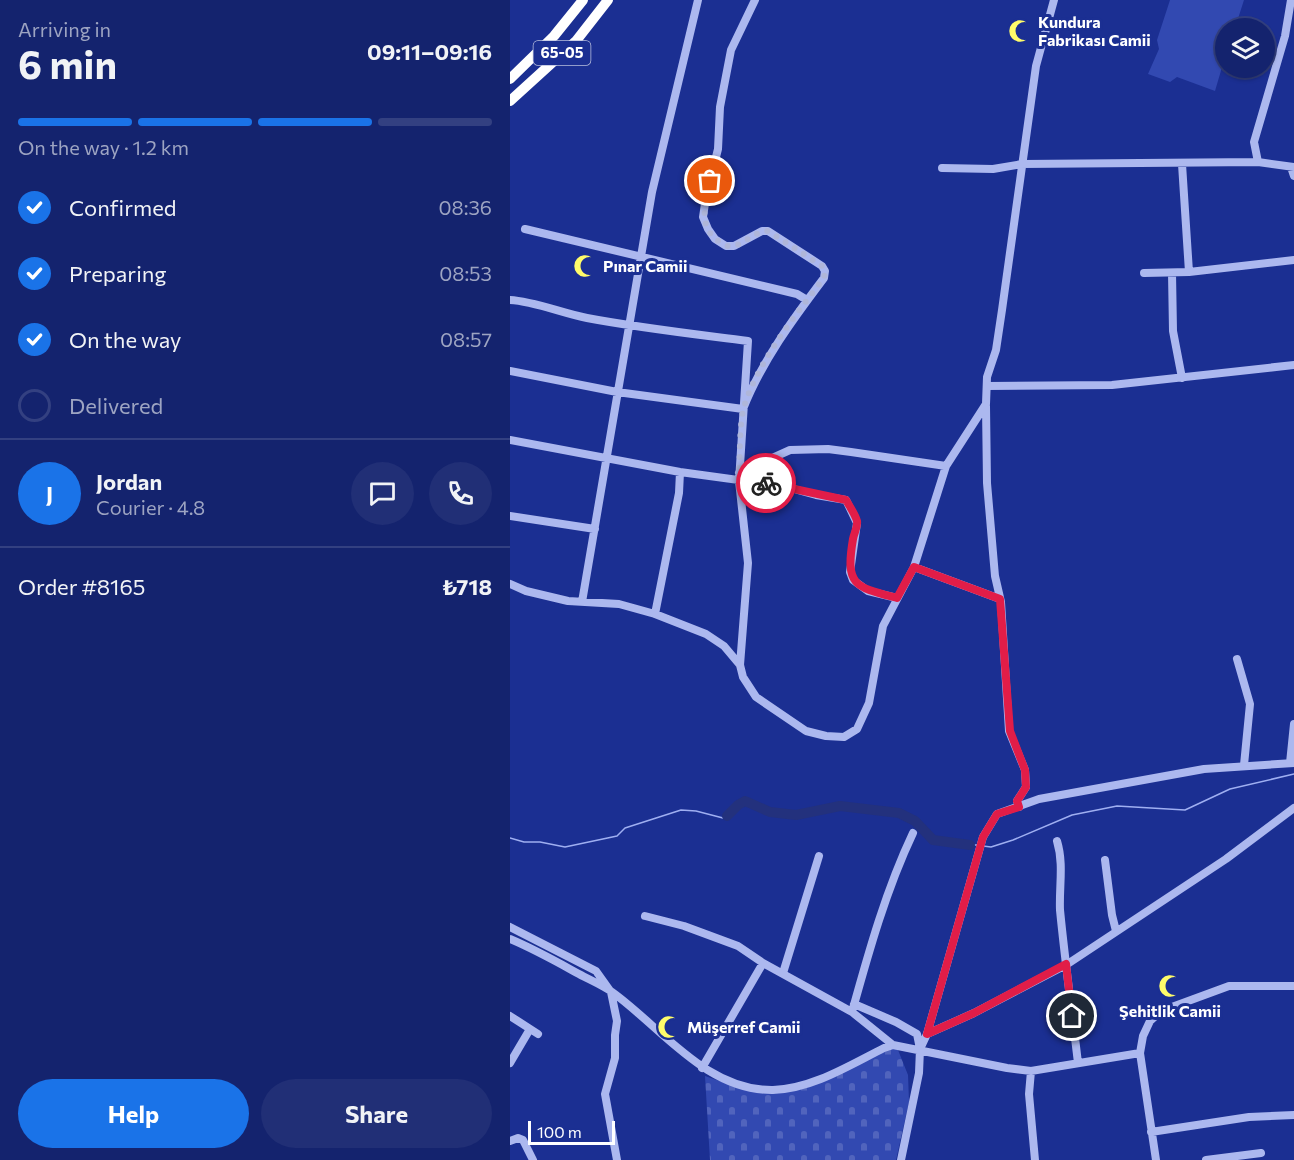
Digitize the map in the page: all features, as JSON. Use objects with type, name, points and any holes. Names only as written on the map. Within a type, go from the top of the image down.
[{"type":"highway","name":"65-05","points":[[510,80],[554,36],[583,0]]},
{"type":"highway","name":"65-05","points":[[510,101],[576,41],[608,0]]},
{"type":"street","points":[[582,602],[652,192],[698,0]]},
{"type":"street","points":[[743,409],[753,384],[768,358],[824,278],[825,271],[822,266],[768,231],[762,231],[734,246],[726,246],[715,239],[703,217],[718,149],[720,107],[731,50],[755,0]]},
{"type":"street","points":[[1019,807],[1017,801],[1026,787],[1025,770],[1010,731],[1000,599],[995,576],[987,483],[987,377],[996,350],[1036,66],[1054,0]]},
{"type":"street","points":[[1258,162],[1254,142],[1285,36],[1291,0]]},
{"type":"street","points":[[942,168],[993,169],[1022,164],[1258,162],[1293,167],[1294,176]]},
{"type":"street","points":[[1182,164],[1189,272]]},
{"type":"street","points":[[525,229],[797,294],[807,300]]},
{"type":"street","points":[[1144,273],[1189,272],[1294,260]]},
{"type":"street","points":[[1172,273],[1173,331],[1182,378]]},
{"type":"street","points":[[510,300],[524,301],[562,313],[628,326],[748,341],[739,477],[748,563],[740,665],[742,677],[756,697],[806,731],[826,736],[844,737],[857,729],[869,703],[883,626],[914,567],[946,466],[986,404]]},
{"type":"street","points":[[987,386],[1112,385],[1294,365]]},
{"type":"street","points":[[510,370],[617,392],[743,409]]},
{"type":"street","points":[[510,440],[680,472],[739,477],[846,500],[857,523],[850,572],[854,580],[868,591],[897,598]]},
{"type":"street","points":[[739,477],[790,450],[828,449],[946,466]]},
{"type":"street","points":[[655,614],[679,493],[680,472]]},
{"type":"street","points":[[510,516],[595,529]]},
{"type":"street","points":[[914,567],[1000,599]]},
{"type":"street","points":[[510,584],[526,591],[582,602],[619,604],[655,614],[706,634],[724,646],[740,665]]},
{"type":"street","points":[[1237,659],[1250,704],[1244,765]]},
{"type":"street","points":[[920,1049],[927,1034],[983,837],[997,814],[1050,797],[1203,769],[1292,763],[1294,724]]},
{"type":"street","points":[[927,1034],[974,1013],[1066,964],[1226,859],[1294,808]]},
{"type":"street","points":[[853,1008],[880,916],[901,857],[913,833]]},
{"type":"street","points":[[1057,840],[1061,872],[1059,892],[1078,1063]]},
{"type":"street","points":[[783,974],[819,856]]},
{"type":"street","points":[[1105,860],[1116,931]]},
{"type":"street","points":[[645,916],[684,926],[738,946],[783,974],[853,1008],[896,1022],[917,1034],[920,1049],[919,1073],[901,1160]]},
{"type":"street","points":[[510,927],[596,971],[611,992],[617,1021],[615,1058],[605,1094],[616,1160]]},
{"type":"street","points":[[510,939],[535,950],[611,992],[702,1068],[736,1083],[773,1090],[822,1079],[893,1045],[1031,1071],[1140,1053]]},
{"type":"street","points":[[702,1068],[763,963]]},
{"type":"street","points":[[1156,1160],[1140,1053],[1143,1036],[1150,1021],[1161,1011],[1229,986],[1294,986]]},
{"type":"street","points":[[853,1008],[893,1045]]},
{"type":"street","points":[[510,1016],[534,1032],[510,1064]]},
{"type":"street","points":[[1031,1071],[1029,1094],[1035,1160]]},
{"type":"street","points":[[1152,1132],[1250,1117],[1294,1115]]},
{"type":"street","points":[[510,1141],[518,1138],[524,1140],[530,1159]]},
{"type":"street","points":[[1206,1160],[1261,1153]]},
{"type":"green space","points":[[1170,0],[1244,0],[1238,18],[1215,18],[1215,78],[1219,78],[1215,91],[1177,77],[1170,82],[1148,74],[1159,49],[1157,40]]},
{"type":"green space","points":[[892,1047],[898,1050],[908,1075],[909,1102],[896,1160],[710,1160],[705,1076],[740,1088],[782,1093]]},
{"type":"waterway","points":[[983,846],[991,847],[1013,840],[1072,815],[1117,806],[1185,810],[1230,789],[1294,774]]},
{"type":"waterway","points":[[727,816],[745,801],[770,812],[796,815],[840,806],[899,813],[915,821],[933,840],[970,845]]},
{"type":"waterway","points":[[510,838],[565,847],[617,836],[625,828],[681,810],[696,811],[723,818],[727,816]]},
{"type":"waterway","points":[[970,845],[978,845]]},
{"type":"way so far","points":[[710,181],[703,217],[715,239],[726,246],[734,246],[762,231],[768,231],[822,266],[825,271],[824,278],[768,358],[753,384],[743,409],[739,481],[766,483]]},
{"type":"place","name":"Kundura Fabrikası Camii","points":[[1020,31]]},
{"type":"place","name":"Pınar Camii","points":[[585,266]]},
{"type":"place","name":"Şehitlik Camii","points":[[1170,986]]},
{"type":"place","name":"Müşerref Camii","points":[[669,1027]]},
{"type":"route","points":[[766,483],[846,500],[857,523],[850,572],[854,580],[868,591],[897,598],[914,567],[1000,599],[1010,731],[1025,770],[1026,787],[1017,801],[1019,807],[997,814],[983,837],[927,1034],[974,1013],[1066,964],[1072,1016]]}]
